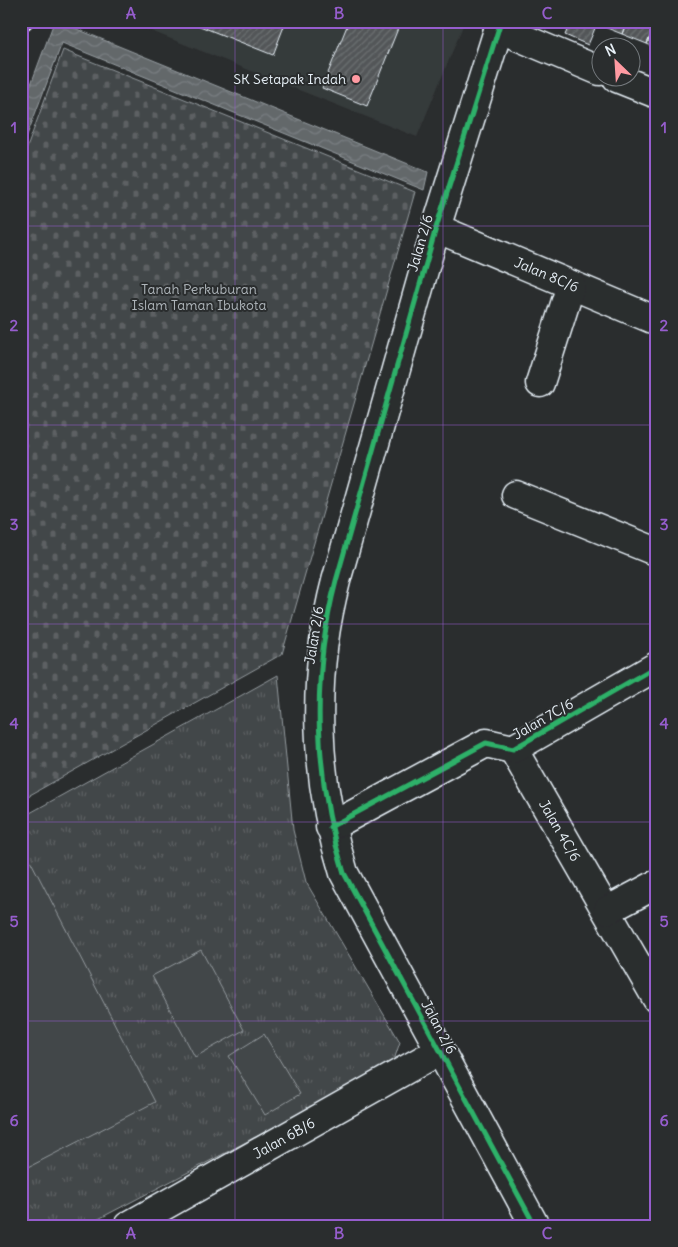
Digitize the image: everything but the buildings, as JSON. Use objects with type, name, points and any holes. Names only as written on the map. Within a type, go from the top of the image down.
[{"type":"street","points":[[499,25],[590,66]]},
{"type":"street","name":"Jalan 2/6","points":[[499,25],[436,228],[325,622],[318,698],[323,773],[330,827],[344,873],[439,1051],[525,1223]]},
{"type":"street","points":[[640,87],[657,94]]},
{"type":"street","name":"Jalan 8C/6","points":[[436,228],[657,321]]},
{"type":"street","points":[[540,383],[571,285]]},
{"type":"street","points":[[516,495],[657,552]]},
{"type":"street","name":"Jalan 7C/6","points":[[330,827],[486,743],[512,749],[657,666]]},
{"type":"street","name":"Jalan 4C/6","points":[[512,749],[608,910],[657,999]]},
{"type":"street","points":[[608,910],[657,884]]},
{"type":"street","name":"Jalan 6B/6","points":[[128,1226],[439,1051]]},
{"type":"lane","points":[[21,24],[25,21]]},
{"type":"shaded area","name":"SK Setapak Indah","points":[[126,21],[465,21],[417,137]]},
{"type":"green space","name":"Tanah Perkuburan Islam Taman Ibukota","points":[[63,50],[415,192],[282,654],[21,800],[21,164]]},
{"type":"green space","points":[[278,675],[293,830],[306,882],[400,1042],[392,1066],[85,1226],[21,1226],[21,818]]},
{"type":"green space","points":[[27,854],[155,1102],[21,1171],[21,857]]},
{"type":"green space","points":[[201,950],[244,1030],[195,1057],[152,976]]},
{"type":"green space","points":[[264,1034],[300,1094],[265,1115],[229,1056]]},
{"type":"water","points":[[54,22],[62,23],[428,172],[424,190],[62,43],[21,151],[21,111]]},
{"type":"cycle path","points":[[501,21],[436,228],[336,581],[322,654],[319,727],[327,801],[344,873],[535,1226]]},
{"type":"cycle path","points":[[330,827],[486,743],[513,749],[657,666]]},
{"type":"place","name":"SK Setapak Indah","points":[[356,79]]}]
